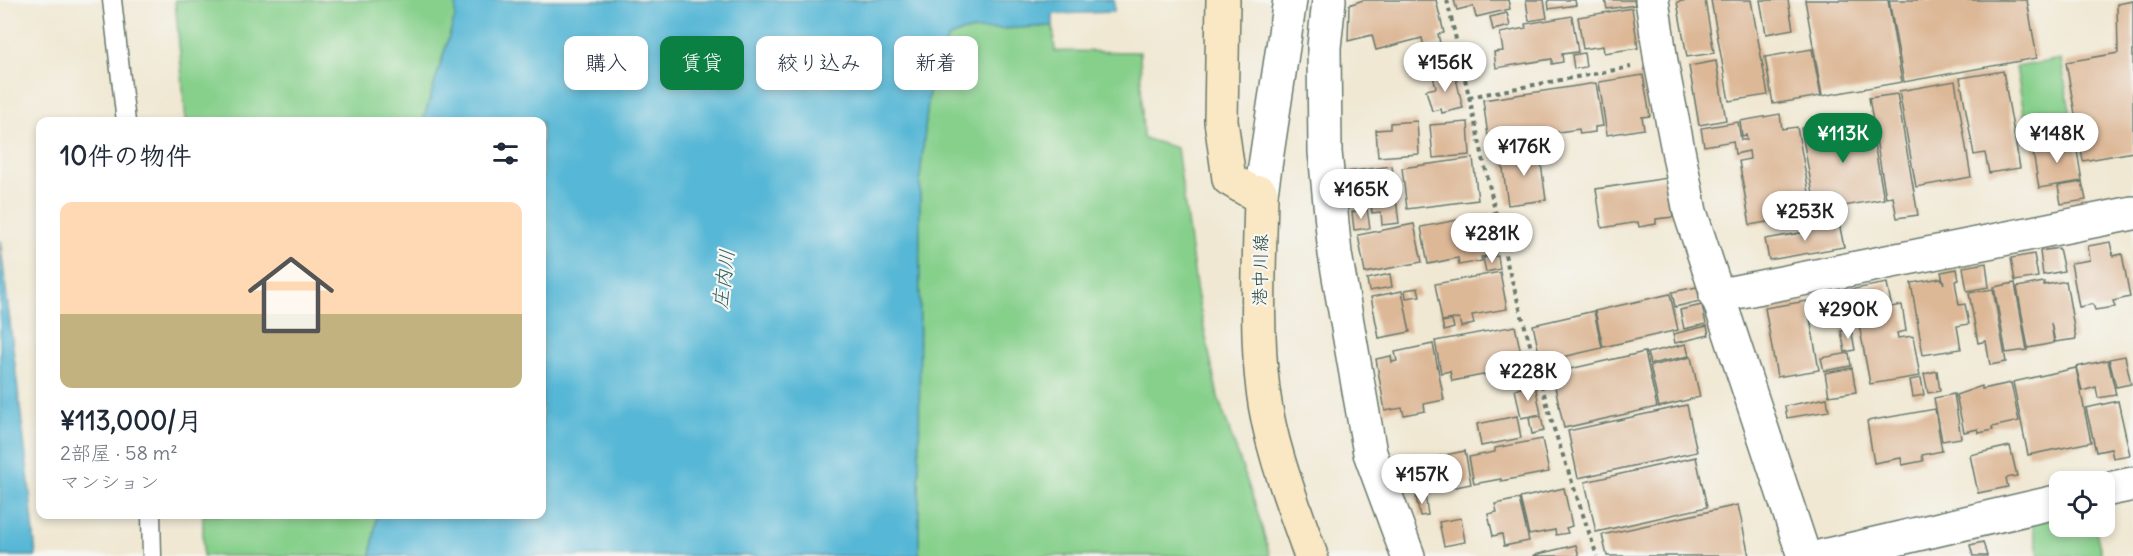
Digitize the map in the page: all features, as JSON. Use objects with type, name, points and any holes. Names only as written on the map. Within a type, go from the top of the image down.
[{"type":"main road","points":[[1223,0],[1221,121],[1228,179],[1251,192],[1261,194]]},
{"type":"main road","name":"港中川線","points":[[1261,194],[1258,324],[1263,390],[1276,455],[1311,556]]},
{"type":"street","points":[[1261,194],[1290,0]]},
{"type":"street","points":[[1329,0],[1324,46],[1325,152],[1335,254],[1370,453],[1408,556]]},
{"type":"street","points":[[1652,0],[1661,62],[1690,212],[1804,556]]},
{"type":"street","points":[[1716,296],[2133,213]]},
{"type":"street","points":[[2115,488],[2133,484]]},
{"type":"street","points":[[1823,556],[2049,504]]},
{"type":"lane","points":[[112,0],[125,117]]},
{"type":"lane","points":[[151,519],[152,556]]},
{"type":"path","points":[[1447,0],[1507,263],[1551,418],[1597,556]]},
{"type":"path","points":[[1469,97],[1661,62]]},
{"type":"green space","points":[[175,0],[456,0],[455,17],[424,117],[186,117]]},
{"type":"green space","points":[[1053,26],[1055,51],[1140,52],[1143,138],[1177,148],[1197,293],[1218,397],[1256,507],[1270,556],[919,556],[920,178],[929,90],[978,90],[978,36],[953,36],[964,31]]},
{"type":"green space","points":[[2061,59],[2074,134],[2029,142],[2016,67]]},
{"type":"green space","points":[[2049,518],[2049,537],[2097,537],[2102,556],[2039,556],[2032,522]]},
{"type":"green space","points":[[203,519],[376,519],[371,556],[203,556]]},
{"type":"water","name":"庄内川","points":[[456,0],[1114,0],[1114,12],[1053,14],[1053,26],[964,31],[953,36],[894,36],[894,90],[929,90],[920,178],[919,556],[371,556],[376,519],[546,519],[546,117],[424,117],[455,17]]},
{"type":"water","points":[[0,240],[29,482],[36,556],[0,556]]},
{"type":"building","points":[[1363,0],[1436,0],[1444,33],[1438,34],[1440,43],[1424,47],[1422,38],[1376,50],[1372,35],[1348,41],[1349,5]]},
{"type":"building","points":[[1454,0],[1508,0],[1510,9],[1476,17],[1473,6],[1457,10]]},
{"type":"building","points":[[1526,0],[1544,0],[1547,18],[1529,21]]},
{"type":"building","points":[[1548,0],[1575,0],[1576,5],[1549,9]]},
{"type":"building","points":[[1605,0],[1634,0],[1635,5],[1607,9]]},
{"type":"building","points":[[1705,0],[1714,53],[1687,57],[1677,2]]},
{"type":"building","points":[[1711,0],[1751,0],[1768,95],[1729,101]]},
{"type":"building","points":[[1760,0],[1788,0],[1793,29],[1766,34]]},
{"type":"building","points":[[1805,0],[1888,0],[1902,82],[1822,96]]},
{"type":"building","points":[[1889,0],[2027,0],[2037,58],[1904,82]]},
{"type":"building","points":[[2133,1],[2133,152],[2083,161],[2066,62],[2118,53],[2117,4]]},
{"type":"building","points":[[1632,8],[1638,48],[1604,53],[1603,46],[1583,49],[1578,17]]},
{"type":"building","points":[[1507,13],[1510,26],[1493,30],[1490,17]]},
{"type":"building","points":[[1572,16],[1578,52],[1562,54],[1563,62],[1552,64],[1552,59],[1496,68],[1494,52],[1503,51],[1500,33],[1526,28],[1525,24]]},
{"type":"building","points":[[1812,49],[1821,96],[1773,104],[1765,57]]},
{"type":"building","points":[[1584,53],[1586,67],[1574,69],[1572,55]]},
{"type":"building","points":[[1716,61],[1726,120],[1699,125],[1689,66]]},
{"type":"building","points":[[1454,70],[1463,108],[1442,113],[1441,109],[1432,111],[1426,90],[1436,88],[1433,76]]},
{"type":"building","points":[[2003,71],[2020,168],[1989,173],[1985,153],[1974,155],[1960,78]]},
{"type":"building","points":[[1643,75],[1650,116],[1642,117],[1644,129],[1607,135],[1599,82]]},
{"type":"building","points":[[1955,81],[1971,177],[1916,187],[1899,91]]},
{"type":"building","points":[[1596,83],[1603,126],[1595,127],[1595,132],[1580,134],[1579,129],[1552,133],[1553,139],[1540,141],[1539,136],[1523,138],[1524,143],[1497,147],[1496,142],[1489,143],[1483,100]]},
{"type":"building","points":[[1897,94],[1918,215],[1897,218],[1893,197],[1886,198],[1869,98]]},
{"type":"building","points":[[1780,114],[1782,129],[1797,127],[1813,214],[1750,225],[1739,161],[1750,159],[1749,151],[1735,154],[1733,141],[1704,146],[1701,128],[1738,122],[1741,140],[1747,140],[1746,135],[1742,136],[1740,121]]},
{"type":"building","points":[[1869,116],[1884,199],[1816,211],[1801,128]]},
{"type":"building","points":[[1417,121],[1419,154],[1378,157],[1376,130],[1390,129],[1390,123]]},
{"type":"building","points":[[1468,122],[1470,155],[1433,158],[1430,125]]},
{"type":"building","points":[[2075,139],[2082,181],[2039,188],[2032,146]]},
{"type":"building","points":[[1539,149],[1546,200],[1508,205],[1501,155]]},
{"type":"building","points":[[1473,158],[1478,200],[1407,209],[1402,168]]},
{"type":"building","points":[[1392,166],[1399,223],[1382,225],[1381,212],[1372,213],[1371,204],[1350,206],[1346,172]]},
{"type":"building","points":[[1667,178],[1673,217],[1656,219],[1656,224],[1639,227],[1638,222],[1602,228],[1596,189]]},
{"type":"building","points":[[2082,182],[2086,200],[2061,204],[2058,186]]},
{"type":"building","points":[[1367,209],[1370,228],[1354,230],[1352,212]]},
{"type":"building","points":[[1489,214],[1496,254],[1481,257],[1482,261],[1459,265],[1458,258],[1428,264],[1421,227]]},
{"type":"building","points":[[1839,223],[1844,247],[1769,260],[1765,239],[1812,231],[1812,228]]},
{"type":"building","points":[[1414,224],[1422,262],[1365,273],[1358,235]]},
{"type":"building","points":[[2110,242],[2113,256],[2122,254],[2130,297],[2113,301],[2115,307],[2095,310],[2093,304],[2079,307],[2071,263],[2090,260],[2088,246]]},
{"type":"building","points":[[2059,248],[2064,271],[2043,275],[2040,251]]},
{"type":"building","points":[[2034,254],[2038,277],[2015,281],[2011,258]]},
{"type":"building","points":[[1498,256],[1500,269],[1486,272],[1483,258]]},
{"type":"building","points":[[1986,263],[1989,287],[1967,291],[1963,267]]},
{"type":"building","points":[[1957,269],[1959,280],[1955,281],[1959,305],[1965,304],[1969,324],[1957,326],[1961,349],[1923,355],[1911,283],[1941,278],[1944,284],[1941,272]]},
{"type":"building","points":[[1500,272],[1507,309],[1472,315],[1474,324],[1461,327],[1459,318],[1442,321],[1435,284]]},
{"type":"building","points":[[1390,274],[1392,287],[1369,291],[1367,279]]},
{"type":"building","points":[[2066,281],[2076,339],[2055,342],[2051,323],[2054,343],[2028,348],[2017,287]]},
{"type":"building","points":[[1887,283],[1891,304],[1852,310],[1848,290]]},
{"type":"building","points":[[2015,283],[2027,350],[2006,353],[1994,287]]},
{"type":"building","points":[[1697,287],[1700,301],[1675,307],[1672,292]]},
{"type":"building","points":[[1418,288],[1420,296],[1406,298],[1405,290]]},
{"type":"building","points":[[1993,289],[2006,362],[1990,365],[1986,341],[1978,343],[1969,293]]},
{"type":"building","points":[[1402,291],[1410,332],[1379,338],[1371,297]]},
{"type":"building","points":[[1670,294],[1678,330],[1603,347],[1595,311]]},
{"type":"building","points":[[1807,301],[1819,370],[1777,377],[1765,308]]},
{"type":"building","points":[[1702,305],[1706,324],[1684,329],[1680,310]]},
{"type":"building","points":[[1902,305],[1906,331],[1897,333],[1898,338],[1913,336],[1920,376],[1870,384],[1858,319],[1879,316],[1878,309]]},
{"type":"building","points":[[1594,311],[1602,348],[1541,362],[1533,325]]},
{"type":"building","points":[[1452,320],[1454,328],[1444,331],[1442,322]]},
{"type":"building","points":[[1515,326],[1524,367],[1452,381],[1450,371],[1441,373],[1435,341]]},
{"type":"building","points":[[1707,326],[1709,335],[1675,343],[1673,334]]},
{"type":"building","points":[[1851,329],[1855,350],[1845,352],[1841,331]]},
{"type":"building","points":[[1433,344],[1444,400],[1424,404],[1425,411],[1404,415],[1402,408],[1385,411],[1376,359],[1391,356],[1392,362],[1397,361],[1395,352]]},
{"type":"building","points":[[1686,344],[1689,356],[1650,364],[1647,353]]},
{"type":"building","points":[[1645,352],[1657,407],[1564,428],[1552,373]]},
{"type":"building","points":[[1849,353],[1851,366],[1824,371],[1821,358]]},
{"type":"building","points":[[2125,356],[2131,384],[2116,387],[2109,359]]},
{"type":"building","points":[[1691,357],[1700,397],[1659,407],[1650,366]]},
{"type":"building","points":[[2108,360],[2116,395],[2098,398],[2096,387],[2082,391],[2076,367]]},
{"type":"building","points":[[1852,368],[1856,392],[1829,396],[1825,373]]},
{"type":"building","points":[[2076,368],[2091,442],[2028,455],[2013,382]]},
{"type":"building","points":[[1937,371],[1940,391],[1928,393],[1924,374]]},
{"type":"building","points":[[1921,378],[1924,395],[1913,397],[1910,380]]},
{"type":"building","points":[[2011,383],[2019,421],[1992,427],[1993,430],[1979,433],[1978,429],[1964,432],[1956,395],[1982,386],[1982,389]]},
{"type":"building","points":[[1535,385],[1541,414],[1521,418],[1515,389]]},
{"type":"building","points":[[1954,394],[1961,438],[1942,441],[1934,398]]},
{"type":"building","points":[[1827,398],[1829,411],[1787,418],[1785,406]]},
{"type":"building","points":[[2118,401],[2130,455],[2113,458],[2111,449],[2096,452],[2086,408]]},
{"type":"building","points":[[1687,405],[1697,452],[1578,478],[1568,431]]},
{"type":"building","points":[[1935,409],[1942,451],[1922,455],[1923,461],[1902,465],[1901,458],[1874,463],[1867,421]]},
{"type":"building","points":[[1517,416],[1521,438],[1481,446],[1477,424]]},
{"type":"building","points":[[1541,416],[1544,431],[1532,434],[1529,418]]},
{"type":"building","points":[[1542,439],[1549,472],[1474,484],[1469,457],[1495,452],[1495,448]]},
{"type":"building","points":[[2010,446],[2017,476],[2006,478],[2008,487],[1978,493],[1970,455]]},
{"type":"building","points":[[1465,451],[1471,484],[1436,491],[1430,458]]},
{"type":"building","points":[[1696,457],[1707,507],[1596,532],[1585,482]]},
{"type":"building","points":[[1564,488],[1572,526],[1566,528],[1568,533],[1556,535],[1555,530],[1529,535],[1520,498]]},
{"type":"building","points":[[1425,494],[1428,515],[1420,516],[1416,497]]},
{"type":"building","points":[[1519,499],[1529,541],[1504,546],[1502,534],[1493,536],[1488,514],[1497,512],[1495,504]]},
{"type":"building","points":[[1738,505],[1749,556],[1607,556],[1602,535]]},
{"type":"building","points":[[1461,518],[1465,542],[1444,546],[1439,522]]},
{"type":"building","points":[[1983,542],[1987,556],[1973,556],[1970,545]]},
{"type":"building","points":[[1576,545],[1579,556],[1534,556],[1534,555]]}]
